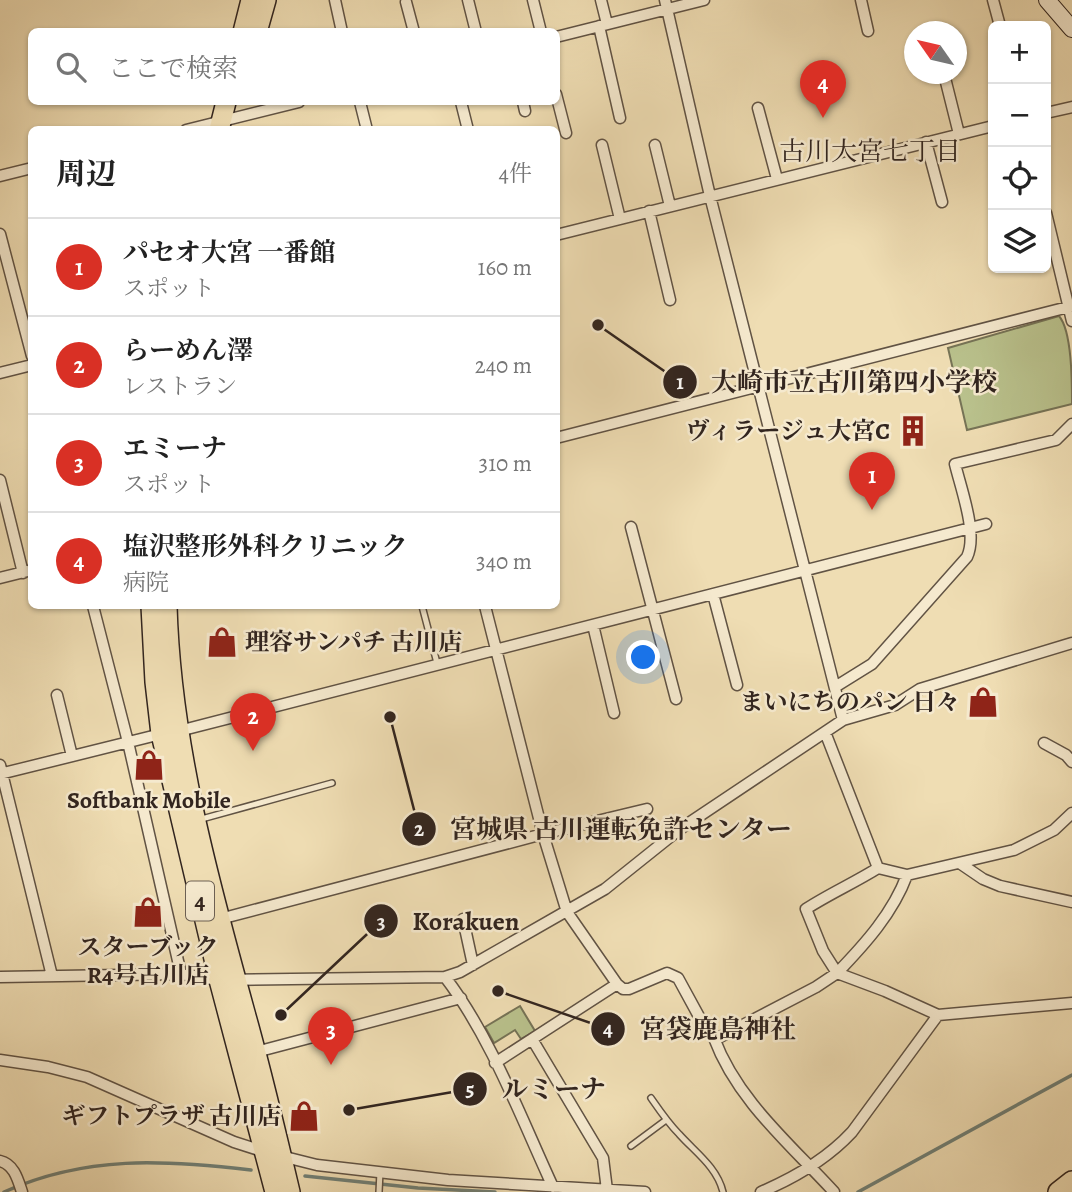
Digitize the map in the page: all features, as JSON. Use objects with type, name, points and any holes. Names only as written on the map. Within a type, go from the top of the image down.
[{"type":"highway","points":[[244,28],[251,0]]},
{"type":"highway","points":[[258,28],[266,0]]},
{"type":"highway","name":"4","points":[[151,609],[155,682],[220,919],[228,980],[256,1052],[273,1154],[275,1192]]},
{"type":"highway","name":"4","points":[[167,609],[172,677],[170,732],[228,980],[273,1154],[290,1192]]},
{"type":"highway","points":[[1058,1192],[1072,1181]]},
{"type":"street","points":[[335,0],[341,28]]},
{"type":"street","points":[[468,0],[475,28]]},
{"type":"street","points":[[533,0],[540,28]]},
{"type":"street","points":[[601,0],[620,118]]},
{"type":"street","points":[[560,36],[666,5],[704,0]]},
{"type":"street","points":[[860,0],[868,31]]},
{"type":"street","points":[[993,0],[999,21]]},
{"type":"street","points":[[1046,0],[1072,29]]},
{"type":"street","points":[[406,2],[413,28]]},
{"type":"street","points":[[666,5],[710,196],[843,720]]},
{"type":"street","points":[[946,84],[959,134]]},
{"type":"street","points":[[199,126],[285,105]]},
{"type":"street","points":[[361,105],[366,126]]},
{"type":"street","points":[[462,105],[467,126]]},
{"type":"street","points":[[559,105],[566,133]]},
{"type":"street","points":[[1051,112],[1072,107]]},
{"type":"street","points":[[758,108],[777,179]]},
{"type":"street","points":[[560,234],[988,127]]},
{"type":"street","points":[[926,142],[943,202]]},
{"type":"street","points":[[602,145],[620,219]]},
{"type":"street","points":[[655,145],[670,206]]},
{"type":"street","points":[[0,176],[28,169]]},
{"type":"street","points":[[649,211],[670,300]]},
{"type":"street","points":[[1051,233],[1072,321]]},
{"type":"street","points":[[0,234],[28,341]]},
{"type":"street","points":[[560,437],[1070,307]]},
{"type":"street","points":[[0,373],[28,366]]},
{"type":"street","points":[[835,687],[872,664],[967,557],[972,544],[970,528],[955,464],[1056,440],[1072,424]]},
{"type":"street","points":[[0,480],[27,571],[0,578]]},
{"type":"street","points":[[52,976],[1,771],[437,666],[986,524]]},
{"type":"street","points":[[631,527],[676,699]]},
{"type":"street","points":[[713,594],[737,685]]},
{"type":"street","points":[[94,609],[128,742],[181,974]]},
{"type":"street","points":[[486,609],[543,834],[567,912],[623,989],[667,973],[678,978],[714,1038],[720,1055],[763,1118],[834,1192]]},
{"type":"street","points":[[593,625],[614,713]]},
{"type":"street","points":[[0,977],[181,974],[228,980],[445,977],[473,965],[605,889],[680,829],[843,720],[895,705],[920,689],[1072,643]]},
{"type":"street","points":[[57,695],[72,756]]},
{"type":"street","points":[[825,732],[878,868]]},
{"type":"street","points":[[1051,743],[1072,762]]},
{"type":"street","points":[[220,919],[647,809]]},
{"type":"street","points":[[837,974],[822,951],[806,909],[878,868],[907,876],[1014,850],[1054,831],[1072,813]]},
{"type":"street","points":[[961,864],[1000,886],[1072,902]]},
{"type":"street","points":[[714,1038],[797,998],[837,974],[867,942],[882,921],[907,876]]},
{"type":"street","points":[[463,919],[473,965]]},
{"type":"street","points":[[837,974],[846,975],[938,1015],[1072,1003]]},
{"type":"street","points":[[445,977],[461,998],[495,1063],[553,1187]]},
{"type":"street","points":[[495,1063],[617,984]]},
{"type":"street","points":[[256,1052],[461,998]]},
{"type":"street","points":[[761,1192],[811,1167],[841,1144],[938,1015]]},
{"type":"street","points":[[532,1039],[603,1158],[607,1190]]},
{"type":"street","points":[[0,1060],[48,1067],[87,1077],[234,1142],[317,1165],[448,1186],[553,1187],[645,1192]]},
{"type":"street","points":[[0,1161],[6,1162],[20,1187]]},
{"type":"lane","points":[[423,609],[437,666]]},
{"type":"lane","points":[[195,821],[332,783]]},
{"type":"lane","points":[[651,1098],[666,1120],[701,1155],[721,1182],[723,1192]]},
{"type":"lane","points":[[631,1146],[666,1120]]},
{"type":"lane","points":[[379,1192],[380,1175]]},
{"type":"green space","points":[[1059,316],[1069,345],[1072,404],[967,430],[948,348]]},
{"type":"green space","points":[[520,1006],[535,1031],[521,1039],[515,1030],[494,1043],[485,1027]]},
{"type":"waterway","points":[[858,1192],[1072,1075]]},
{"type":"waterway","points":[[4,1192],[65,1172],[126,1163],[187,1164],[251,1170]]},
{"type":"waterway","points":[[305,1176],[418,1188],[495,1192]]},
{"type":"place","name":"塩沢整形外科クリニック","points":[[823,118]]},
{"type":"place","name":"大崎市立古川第四小学校","points":[[598,325]]},
{"type":"place","name":"ヴィラージュ大宮C","points":[[913,431]]},
{"type":"place","name":"パセオ大宮 一番館","points":[[872,510]]},
{"type":"place","name":"理容サンパチ 古川店","points":[[222,642]]},
{"type":"place","name":"まいにちのパン 日々","points":[[983,702]]},
{"type":"place","name":"宮城県 古川運転免許センター","points":[[390,717]]},
{"type":"place","name":"らーめん澤","points":[[253,751]]},
{"type":"place","name":"Softbank Mobile","points":[[149,765]]},
{"type":"place","name":"スターブック R4号古川店","points":[[148,912]]},
{"type":"place","name":"宮袋鹿島神社","points":[[498,991]]},
{"type":"place","name":"Korakuen","points":[[281,1015]]},
{"type":"place","name":"エミーナ","points":[[331,1065]]},
{"type":"place","name":"ルミーナ","points":[[349,1110]]},
{"type":"place","name":"ギフトプラザ 古川店","points":[[304,1116]]},
{"type":"district","name":"古川大宮七丁目","points":[[870,151]]}]
